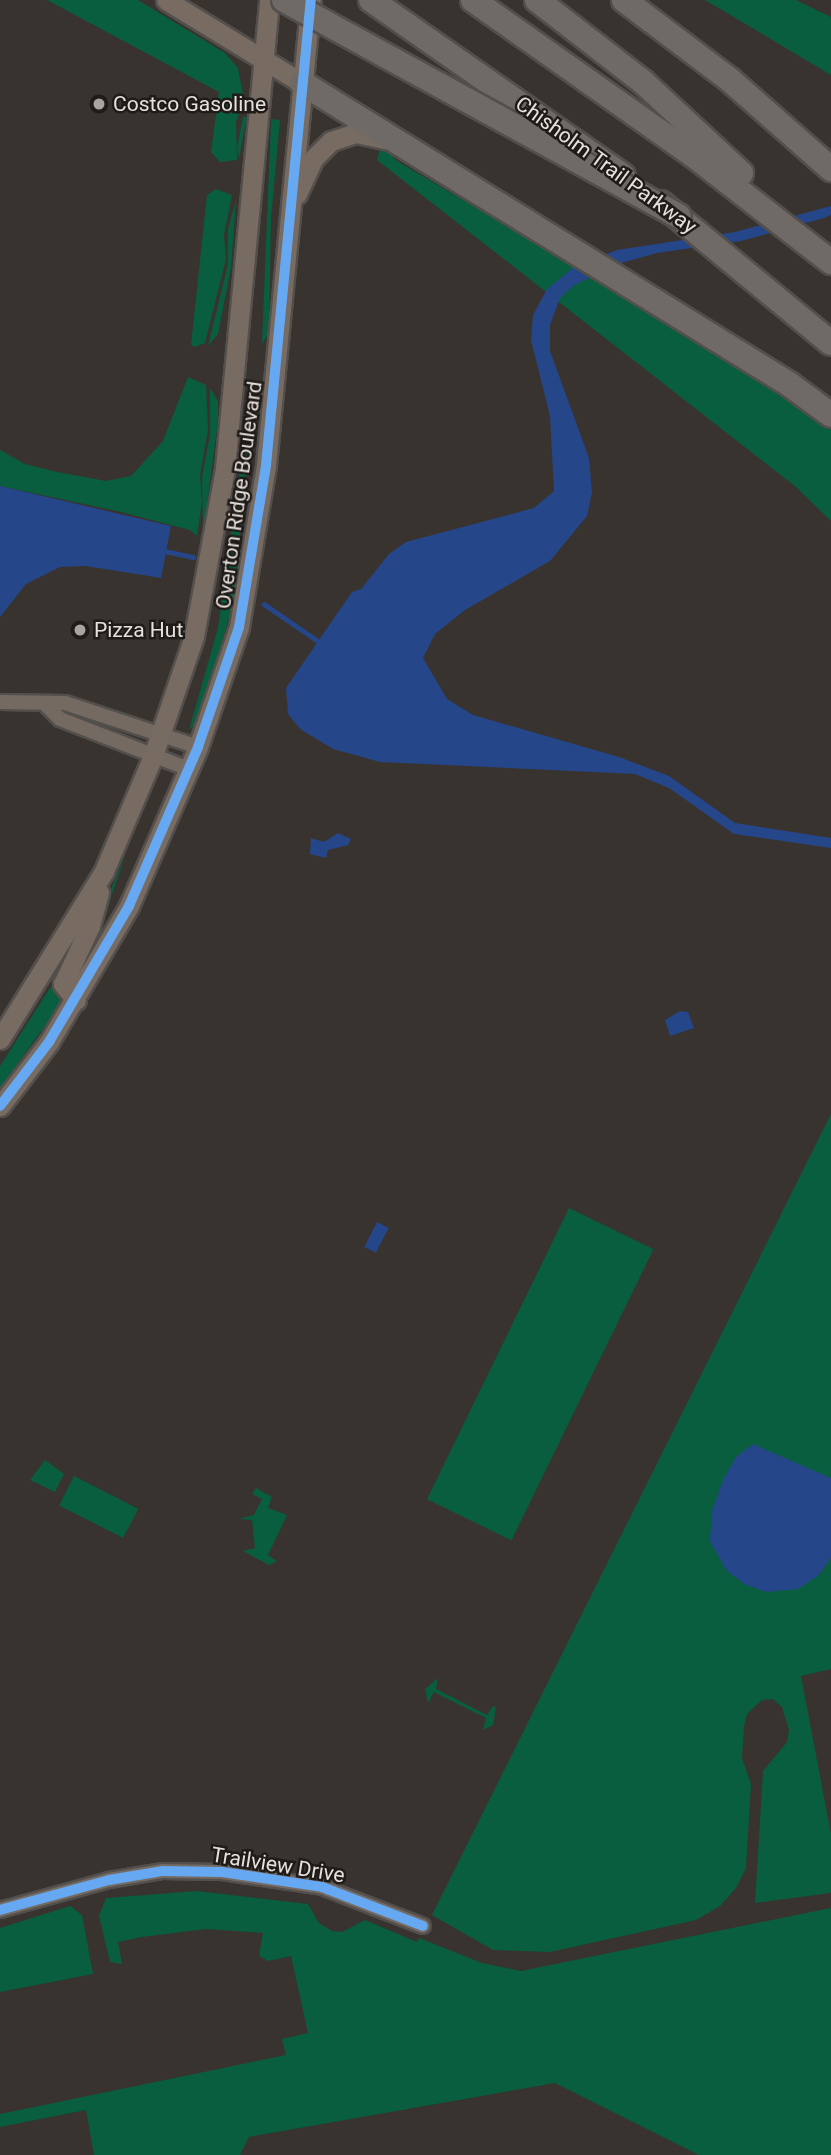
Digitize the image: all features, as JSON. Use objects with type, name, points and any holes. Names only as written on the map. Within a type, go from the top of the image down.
[{"type":"highway","points":[[284,0],[678,216]]},
{"type":"highway","name":"Chisholm Trail Parkway","points":[[371,0],[678,216],[831,343]]},
{"type":"highway","points":[[473,0],[682,147],[831,260]]},
{"type":"highway","points":[[537,0],[643,82],[831,260]]},
{"type":"highway","points":[[624,0],[682,41],[831,169]]},
{"type":"highway","points":[[302,83],[789,384],[831,415]]},
{"type":"street","points":[[166,0],[302,83]]},
{"type":"street","name":"Overton Ridge Boulevard","points":[[0,1038],[104,871],[153,756],[194,636],[220,506],[269,0]]},
{"type":"street","name":"Overton Ridge Boulevard","points":[[0,1106],[76,1000],[129,906],[198,747],[239,627],[254,554],[311,0]]},
{"type":"street","points":[[292,205],[314,158],[331,141],[356,132],[402,143]]},
{"type":"street","points":[[0,702],[46,705],[65,703],[198,747]]},
{"type":"street","points":[[46,705],[60,719],[189,769]]},
{"type":"street","points":[[76,1000],[62,984],[90,926],[104,871]]},
{"type":"street","name":"Trailview Drive","points":[[0,1910],[109,1880],[163,1871],[222,1872],[322,1887],[422,1926]]},
{"type":"green space","points":[[47,0],[138,0],[225,53],[238,68],[244,100],[236,122],[237,160],[220,162],[211,152],[219,92]]},
{"type":"green space","points":[[705,0],[796,0],[831,17],[831,75]]},
{"type":"green space","points":[[243,117],[247,117],[239,158],[237,148]]},
{"type":"green space","points":[[271,119],[280,120],[271,218],[269,333],[262,344]]},
{"type":"green space","points":[[381,145],[397,161],[726,355],[831,427],[831,521],[796,487],[377,160]]},
{"type":"green space","points":[[216,189],[232,195],[224,235],[226,259],[205,343],[195,347],[191,345],[207,195]]},
{"type":"green space","points":[[236,200],[231,268],[218,334],[208,346],[228,264],[228,229]]},
{"type":"green space","points":[[188,377],[206,385],[208,430],[200,476],[202,501],[197,536],[190,530],[121,512],[0,486],[0,450],[25,464],[57,472],[106,481],[131,476],[163,441]]},
{"type":"green space","points":[[210,388],[218,401],[218,421],[203,537],[202,477],[210,435]]},
{"type":"green space","points":[[250,396],[253,409],[233,603],[201,718],[189,730],[218,628]]},
{"type":"green space","points":[[126,854],[97,938],[74,984],[110,891]]},
{"type":"green space","points":[[57,977],[63,1001],[0,1088],[0,1066]]},
{"type":"green space","points":[[831,1114],[831,1669],[801,1676],[831,1834],[831,1893],[755,1903],[763,1771],[787,1742],[789,1730],[782,1707],[773,1699],[762,1700],[747,1714],[744,1726],[742,1758],[751,1784],[746,1868],[736,1888],[720,1906],[696,1920],[550,1952],[493,1950],[432,1915]]},
{"type":"green space","points":[[569,1208],[653,1249],[511,1540],[427,1499]]},
{"type":"green space","points":[[45,1460],[64,1474],[55,1492],[30,1480]]},
{"type":"green space","points":[[74,1476],[138,1509],[123,1538],[59,1505]]},
{"type":"green space","points":[[256,1488],[272,1497],[268,1508],[287,1515],[268,1555],[277,1561],[269,1565],[243,1551],[255,1548],[252,1520],[239,1519],[254,1515],[262,1499],[252,1494]]},
{"type":"green space","points":[[438,1678],[436,1689],[487,1715],[493,1706],[496,1707],[493,1725],[483,1730],[486,1718],[434,1692],[428,1703],[425,1689]]},
{"type":"green space","points":[[197,1891],[308,1904],[319,1923],[332,1931],[342,1932],[365,1920],[417,1942],[419,1938],[482,1963],[521,1971],[831,1908],[831,2155],[699,2155],[555,2083],[249,2137],[240,2155],[94,2155],[86,2110],[0,2127],[0,2114],[286,2055],[282,2039],[308,2033],[291,1956],[268,1961],[259,1956],[263,1933],[206,1929],[142,1937],[118,1942],[122,1964],[110,1962],[99,1916],[106,1898]]},
{"type":"green space","points":[[70,1906],[82,1915],[93,1974],[0,1992],[0,1928]]},
{"type":"water","points":[[831,206],[831,215],[824,218],[741,241],[657,253],[614,265],[573,286],[560,298],[550,325],[550,351],[589,458],[592,492],[587,516],[550,561],[465,610],[435,634],[423,658],[447,699],[473,715],[619,757],[669,776],[735,823],[831,838],[831,848],[734,834],[669,788],[635,774],[380,762],[333,749],[300,729],[288,714],[286,688],[352,592],[361,589],[389,554],[406,542],[534,508],[554,491],[550,416],[531,340],[533,315],[547,289],[573,268],[617,250],[735,232]]},
{"type":"water","points":[[0,486],[171,526],[161,578],[86,566],[60,567],[26,584],[0,617]]},
{"type":"water","points":[[338,833],[351,839],[348,845],[328,850],[326,858],[310,854],[311,838],[324,842]]},
{"type":"water","points":[[680,1011],[688,1012],[694,1028],[670,1036],[665,1020]]},
{"type":"water","points":[[377,1222],[389,1228],[376,1253],[364,1247]]},
{"type":"water","points":[[753,1444],[831,1478],[831,1558],[819,1575],[798,1589],[766,1592],[744,1584],[726,1570],[710,1541],[712,1511],[723,1480],[736,1457]]},
{"type":"waterway","points":[[160,550],[193,557]]},
{"type":"waterway","points":[[264,604],[321,643]]},
{"type":"cycle path","points":[[0,1106],[49,1042],[129,906],[198,747],[239,627],[266,465],[311,0]]},
{"type":"cycle path","points":[[0,1910],[109,1880],[163,1871],[222,1872],[322,1887],[423,1926]]},
{"type":"place","name":"Costco Gasoline","points":[[99,104]]},
{"type":"place","name":"Pizza Hut","points":[[80,630]]}]
